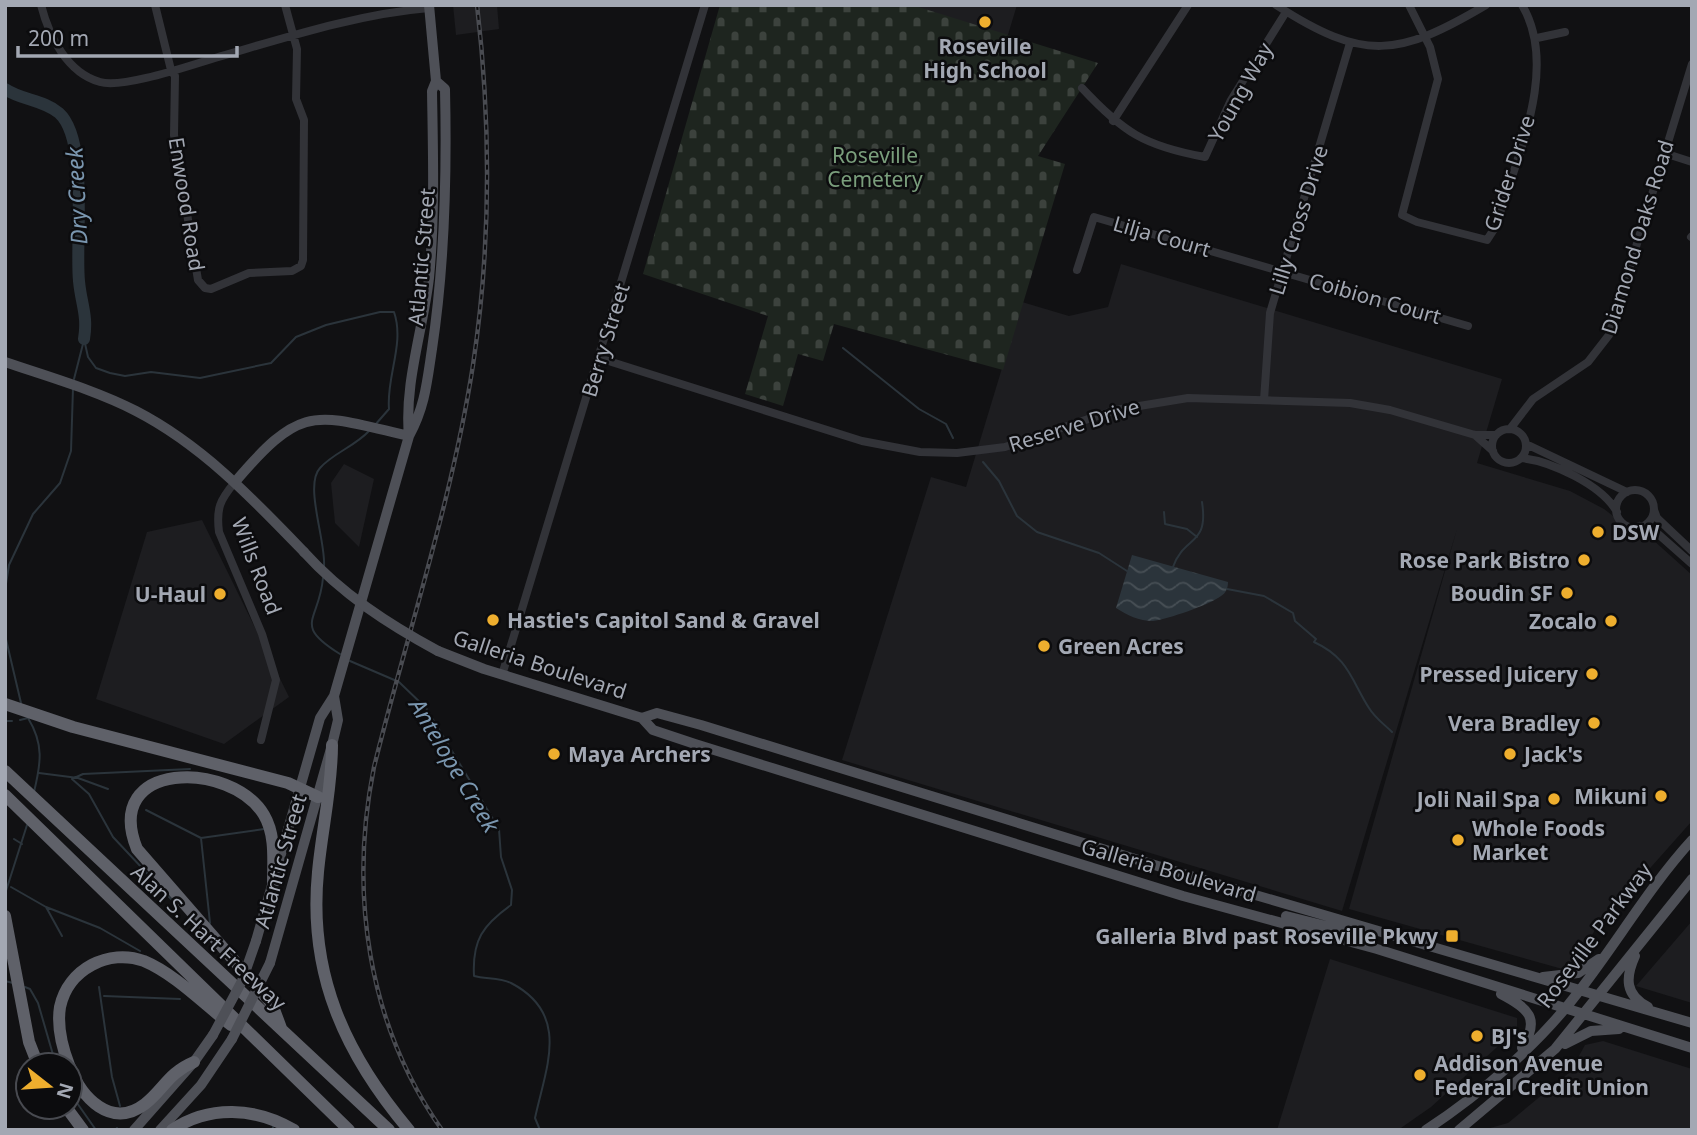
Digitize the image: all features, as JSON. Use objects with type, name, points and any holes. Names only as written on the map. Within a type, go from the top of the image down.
[{"type":"highway","points":[[5,704],[73,727],[300,789],[318,797]]},
{"type":"highway","points":[[332,745],[332,781],[317,891],[317,922],[325,977],[356,1059],[372,1084],[409,1130]]},
{"type":"highway","name":"Alan S. Hart Freeway","points":[[5,771],[389,1130]]},
{"type":"highway","points":[[273,884],[273,844],[269,825],[258,807],[244,794],[219,784],[169,776],[152,782],[133,806],[131,828],[137,849],[272,1004],[282,1032]]},
{"type":"highway","name":"Alan S. Hart Freeway","points":[[5,796],[349,1130]]},
{"type":"highway","points":[[5,916],[24,1019],[34,1051]]},
{"type":"highway","points":[[66,1051],[60,1026],[63,997],[84,970],[100,961],[120,957],[142,961],[162,971],[283,1065]]},
{"type":"highway","points":[[84,1094],[102,1110],[118,1113],[145,1104],[176,1069],[194,1062]]},
{"type":"highway","points":[[172,1130],[198,1116],[222,1111],[261,1116],[293,1130]]},
{"type":"main road","name":"Atlantic Street","points":[[409,436],[407,409],[429,276],[434,168],[432,91],[436,81],[429,6]]},
{"type":"main road","name":"Atlantic Street","points":[[134,1130],[194,1062],[232,1001],[256,941],[320,718],[334,696],[409,436],[422,413],[442,264],[447,164],[445,89],[436,81]]},
{"type":"main road","points":[[434,168],[441,179],[437,252],[442,264]]},
{"type":"main road","name":"Galleria Boulevard","points":[[5,362],[134,410],[163,426],[236,482],[322,572],[376,615],[438,650],[502,675],[642,718],[653,730],[695,744],[1183,896],[1692,1048]]},
{"type":"main road","name":"Wills Road","points":[[236,482],[279,436],[296,425],[330,418],[409,436]]},
{"type":"main road","name":"Atlantic Street","points":[[160,1130],[218,1061],[245,1017],[270,963],[338,720],[334,696]]},
{"type":"main road","name":"Galleria Boulevard","points":[[642,718],[657,713],[701,725],[1357,926],[1686,1021]]},
{"type":"main road","name":"Roseville Parkway","points":[[1426,1130],[1504,1068],[1565,1009],[1625,931],[1672,861],[1692,840]]},
{"type":"main road","name":"Roseville Parkway","points":[[1459,1130],[1541,1063],[1600,997],[1692,879]]},
{"type":"main road","points":[[1255,916],[1273,913],[1346,931],[1357,926]]},
{"type":"main road","points":[[1657,922],[1635,957],[1628,985],[1633,995],[1643,1004],[1686,1021]]},
{"type":"main road","points":[[1520,974],[1550,977],[1582,972],[1595,963],[1625,931]]},
{"type":"main road","points":[[1473,981],[1518,1003],[1529,1014],[1528,1036],[1504,1068]]},
{"type":"main road","points":[[1541,1063],[1566,1043],[1591,1031],[1610,1029],[1644,1033]]},
{"type":"street","points":[[41,5],[54,44],[91,78],[108,84],[171,70],[293,36],[429,6]]},
{"type":"street","points":[[155,5],[171,70]]},
{"type":"street","points":[[285,5],[293,36]]},
{"type":"street","name":"Berry Street","points":[[502,675],[705,5]]},
{"type":"street","points":[[1113,121],[1188,5]]},
{"type":"street","points":[[1276,5],[1319,32],[1350,43],[1389,46],[1425,38],[1486,5]]},
{"type":"street","points":[[1409,5],[1425,38]]},
{"type":"street","name":"Grider Drive","points":[[1425,38],[1436,68],[1437,88],[1402,215],[1417,222],[1487,240],[1496,226],[1537,84],[1537,38],[1522,5]]},
{"type":"street","name":"Young Way","points":[[1082,89],[1113,121],[1139,139],[1205,157],[1231,100],[1286,12]]},
{"type":"street","points":[[1537,38],[1565,32]]},
{"type":"street","name":"Enwood Road","points":[[171,70],[175,76],[174,135],[198,281],[205,288],[211,289],[249,273],[292,271],[301,266],[303,260],[304,120],[296,99],[297,49],[293,36]]},
{"type":"street","name":"Lilly Cross Drive","points":[[1264,400],[1267,325],[1350,43]]},
{"type":"street","name":"Diamond Oaks Road","points":[[1510,429],[1533,398],[1588,362],[1604,344],[1692,64]]},
{"type":"street","points":[[1664,153],[1692,162]]},
{"type":"street","name":"Lilja Court","points":[[1077,270],[1094,218],[1282,271]]},
{"type":"street","name":"Coibion Court","points":[[1282,271],[1468,326]]},
{"type":"street","name":"Reserve Drive","points":[[599,358],[862,440],[897,449],[933,453],[969,452],[1017,444],[1115,410],[1164,400],[1201,397],[1327,402],[1378,408],[1475,435],[1496,435]]},
{"type":"street","points":[[1521,416],[1520,432],[1526,444],[1627,492],[1646,493],[1657,518],[1692,551]]},
{"type":"street","points":[[1520,432],[1510,429],[1496,435],[1493,452],[1506,463],[1521,458],[1558,470],[1594,489],[1605,496],[1625,524],[1653,530],[1692,564]]},
{"type":"street","name":"Reserve Drive","points":[[1475,435],[1493,452]]},
{"type":"street","points":[[1521,458],[1526,444]]},
{"type":"street","name":"Wills Road","points":[[236,482],[219,501],[216,515],[219,532],[262,634],[276,680],[261,740]]},
{"type":"street","points":[[1617,512],[1619,500],[1627,492]]},
{"type":"street","points":[[1640,527],[1650,520],[1654,509]]},
{"type":"shaded area","points":[[453,5],[497,5],[499,29],[456,35]]},
{"type":"shaded area","name":"Roseville High School","points":[[907,5],[1017,5],[1007,38]]},
{"type":"shaded area","points":[[1121,264],[1502,379],[1477,463],[1570,491],[1604,509],[1639,536],[1652,539],[1692,575],[1692,821],[1595,930],[1576,964],[1566,970],[1349,909],[1457,529],[1342,911],[842,760],[931,477],[966,487],[1022,302],[1069,316],[1108,307]]},
{"type":"shaded area","points":[[344,464],[374,479],[359,547],[335,523],[331,483]]},
{"type":"shaded area","points":[[202,520],[289,697],[224,744],[96,699],[147,532]]},
{"type":"shaded area","points":[[1692,921],[1692,1003],[1636,986]]},
{"type":"shaded area","points":[[1330,959],[1517,1018],[1517,1029],[1431,1107],[1398,1130],[1277,1130]]},
{"type":"shaded area","points":[[1603,1041],[1692,1069],[1692,1130],[1483,1130],[1508,1123],[1570,1072],[1585,1045]]},
{"type":"green space","name":"Roseville Cemetery","points":[[720,5],[912,5],[1098,63],[1038,156],[1065,164],[1003,370],[834,324],[823,361],[798,354],[783,406],[745,394],[768,316],[643,274]]},
{"type":"water","points":[[1132,555],[1228,582],[1227,588],[1215,600],[1178,615],[1153,621],[1133,617],[1116,608]]},
{"type":"waterway","name":"Dry Creek","points":[[5,89],[53,109],[68,126],[74,145],[79,192],[78,264],[85,316],[84,339]]},
{"type":"waterway","name":"Antelope Creek","points":[[84,339],[88,357],[96,368],[110,373],[125,376],[151,372],[200,378],[271,363],[296,337],[326,325],[380,312],[394,312],[397,336],[389,409],[375,425]]},
{"type":"waterway","points":[[74,379],[84,340]]},
{"type":"waterway","points":[[843,348],[919,409],[946,424],[953,438]]},
{"type":"waterway","points":[[5,590],[9,565],[33,514],[60,483],[71,451],[73,388]]},
{"type":"waterway","name":"Antelope Creek","points":[[324,566],[315,500],[316,476],[325,463],[369,431]]},
{"type":"waterway","points":[[983,462],[999,481],[1017,516],[1037,532],[1099,553],[1127,571]]},
{"type":"waterway","points":[[1173,567],[1183,550],[1199,534],[1202,527],[1202,502]]},
{"type":"waterway","points":[[1164,512],[1165,524],[1187,529],[1197,537]]},
{"type":"waterway","name":"Antelope Creek","points":[[323,578],[312,628],[325,644],[340,654]]},
{"type":"waterway","points":[[1227,589],[1264,596],[1293,613],[1295,621],[1316,639],[1314,642],[1335,655],[1348,670],[1371,712],[1392,732]]},
{"type":"waterway","points":[[5,635],[21,703]]},
{"type":"waterway","name":"Antelope Creek","points":[[350,661],[399,682],[426,708],[499,829],[501,857],[512,890],[511,905],[493,919],[481,934],[475,953],[474,976],[511,983],[530,996],[542,1010],[550,1043],[535,1118],[540,1130]]},
{"type":"waterway","points":[[28,718],[37,736],[40,754],[34,792]]},
{"type":"waterway","points":[[20,720],[28,718]]},
{"type":"waterway","points":[[5,721],[12,721]]},
{"type":"waterway","points":[[173,901],[113,837],[89,794],[72,779],[83,774],[190,769]]},
{"type":"waterway","points":[[39,773],[78,778],[108,789]]},
{"type":"waterway","points":[[146,810],[201,838],[210,923]]},
{"type":"waterway","points":[[5,894],[27,825]]},
{"type":"waterway","points":[[201,838],[264,829]]},
{"type":"waterway","points":[[14,839],[22,844]]},
{"type":"waterway","points":[[11,887],[46,907],[62,936]]},
{"type":"waterway","points":[[46,907],[100,928],[140,951]]},
{"type":"waterway","points":[[5,981],[13,983]]},
{"type":"waterway","points":[[25,987],[30,989],[38,1003],[52,1051]]},
{"type":"waterway","points":[[99,987],[112,1077],[120,1106]]},
{"type":"waterway","points":[[104,996],[180,999]]},
{"type":"waterway","points":[[84,1113],[96,1130]]},
{"type":"railway","points":[[442,1130],[417,1089],[396,1046],[381,1002],[370,956],[364,862],[374,767],[453,466],[479,320],[486,230],[487,140],[477,5]]},
{"type":"place","name":"Roseville High School","points":[[985,22]]},
{"type":"place","name":"DSW","points":[[1598,532]]},
{"type":"place","name":"Rose Park Bistro","points":[[1584,560]]},
{"type":"place","name":"Boudin SF","points":[[1567,593]]},
{"type":"place","name":"U-Haul","points":[[220,594]]},
{"type":"place","name":"Hastie's Capitol Sand & Gravel","points":[[493,620]]},
{"type":"place","name":"Zocalo","points":[[1611,621]]},
{"type":"place","name":"Green Acres","points":[[1044,646]]},
{"type":"place","name":"Pressed Juicery","points":[[1592,674]]},
{"type":"place","name":"Vera Bradley","points":[[1594,723]]},
{"type":"place","name":"Maya Archers","points":[[554,754]]},
{"type":"place","name":"Jack's","points":[[1510,754]]},
{"type":"place","name":"Mikuni","points":[[1661,796]]},
{"type":"place","name":"Joli Nail Spa","points":[[1554,799]]},
{"type":"place","name":"Whole Foods Market","points":[[1458,840]]},
{"type":"place","name":"Galleria Blvd past Roseville Pkwy","points":[[1452,936]]},
{"type":"place","name":"BJ's","points":[[1477,1036]]},
{"type":"place","name":"Addison Avenue Federal Credit Union","points":[[1420,1075]]}]
